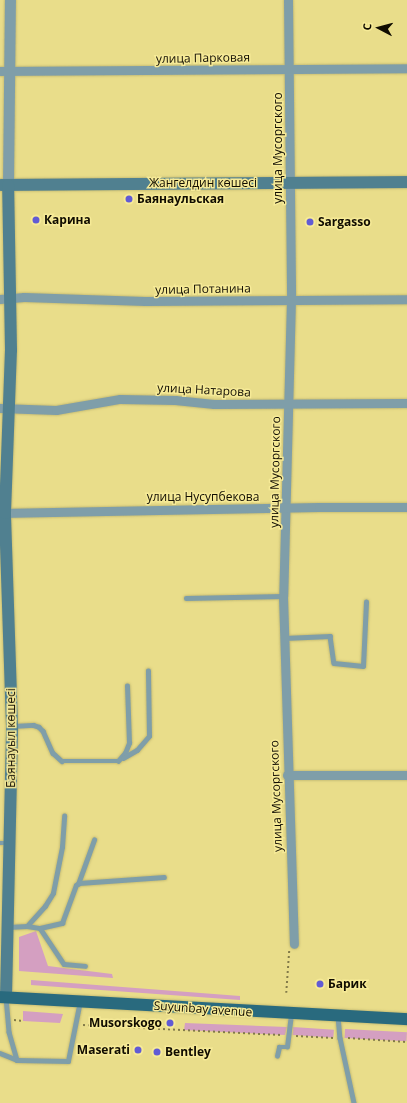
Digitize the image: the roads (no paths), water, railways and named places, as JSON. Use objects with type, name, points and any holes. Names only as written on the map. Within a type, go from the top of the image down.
[{"type":"main road","name":"Жангелдин көшесі","points":[[4,185],[407,182]]},
{"type":"main road","name":"Баянауыл көшесі","points":[[3,997],[8,927],[6,843],[12,726],[4,615],[2,513],[5,299],[4,185]]},
{"type":"main road","name":"Suyunbay avenue","points":[[3,997],[291,1014],[407,1019]]},
{"type":"street","name":"Баянауыл көшесі","points":[[4,185],[5,71],[10,0]]},
{"type":"street","name":"улица Мусоргского","points":[[288,0],[291,299],[287,508],[283,596],[287,775],[294,944]]},
{"type":"street","name":"улица Парковая","points":[[5,71],[407,68]]},
{"type":"street","name":"улица Потанина","points":[[5,299],[24,297],[145,301],[407,299]]},
{"type":"street","name":"улица Натарова","points":[[4,408],[56,410],[120,399],[288,405],[407,403]]},
{"type":"street","name":"улица Нусупбекова","points":[[2,513],[287,508],[407,508]]},
{"type":"street","points":[[287,775],[407,774]]},
{"type":"lane","points":[[186,598],[283,596]]},
{"type":"lane","points":[[284,638],[330,636],[334,663],[363,666],[366,602]]},
{"type":"lane","points":[[12,726],[34,725],[39,727],[44,731],[52,754],[62,761],[118,761],[137,750],[149,736],[148,671]]},
{"type":"lane","points":[[118,761],[125,753],[128,743],[127,686]]},
{"type":"lane","points":[[27,926],[45,906],[53,893],[62,847],[64,816]]},
{"type":"lane","points":[[8,927],[27,926],[40,928],[64,921],[94,840]]},
{"type":"lane","points":[[78,884],[164,877]]},
{"type":"lane","points":[[40,928],[64,964],[85,966]]},
{"type":"lane","points":[[3,997],[8,1032],[17,1060]]},
{"type":"lane","points":[[0,1053],[17,1060],[68,1061],[80,1001]]},
{"type":"lane","points":[[277,1056],[279,1047],[287,1047],[291,1014]]},
{"type":"lane","points":[[338,1016],[340,1038],[354,1103]]},
{"type":"place","name":"Баянаульская","points":[[129,199]]},
{"type":"place","name":"Карина","points":[[36,220]]},
{"type":"place","name":"Sargasso","points":[[310,222]]},
{"type":"place","name":"Барик","points":[[320,984]]},
{"type":"place","name":"Musorskogo","points":[[170,1023]]},
{"type":"place","name":"Maserati","points":[[138,1050]]},
{"type":"place","name":"Bentley","points":[[157,1052]]}]
